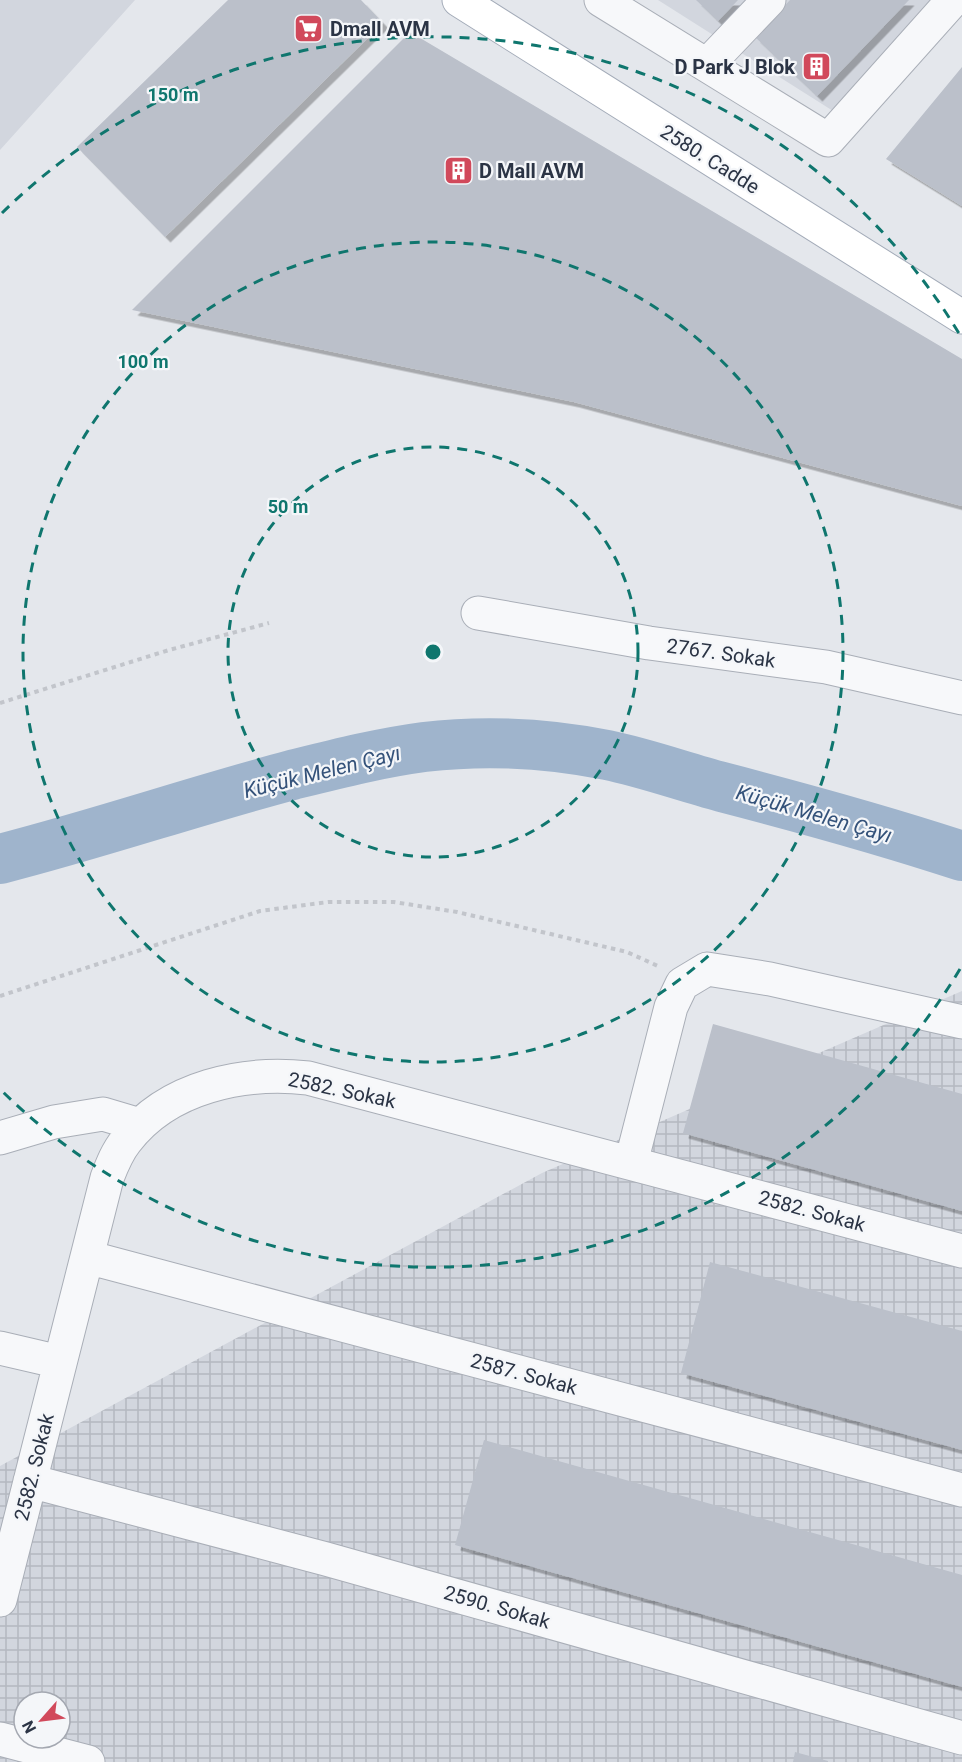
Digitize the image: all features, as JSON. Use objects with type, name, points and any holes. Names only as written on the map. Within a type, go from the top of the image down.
[{"type":"main road","name":"2580. Cadde","points":[[459,0],[962,317]]},
{"type":"street","points":[[601,0],[828,140],[953,0]]},
{"type":"street","points":[[707,65],[769,0]]},
{"type":"street","name":"2767. Sokak","points":[[478,613],[649,643],[826,667],[962,698]]},
{"type":"street","points":[[631,1163],[671,1007],[682,984],[707,969],[770,980],[962,1022]]},
{"type":"street","name":"2582. Sokak","points":[[0,1600],[6,1552],[30,1481],[107,1178],[120,1150],[140,1125],[169,1105],[210,1086],[234,1079],[283,1076],[308,1078],[962,1251]]},
{"type":"street","points":[[0,1138],[54,1122],[103,1114],[140,1125]]},
{"type":"street","name":"2587. Sokak","points":[[87,1257],[962,1490]]},
{"type":"street","points":[[0,1348],[60,1362]]},
{"type":"street","name":"2590. Sokak","points":[[30,1481],[326,1559],[962,1738]]},
{"type":"street","points":[[0,1740],[88,1762]]},
{"type":"path","points":[[0,704],[170,650],[269,622]]},
{"type":"path","points":[[0,996],[260,911],[294,905],[351,901],[394,902],[447,910],[627,952],[660,967],[682,984]]},
{"type":"shaded area","points":[[0,0],[135,0],[0,150]]},
{"type":"shaded area","points":[[658,0],[962,0],[860,128]]},
{"type":"shaded area","points":[[962,991],[962,1762],[0,1762],[0,1466],[542,1173]]},
{"type":"building","points":[[228,0],[361,0],[383,23],[165,237],[77,147]]},
{"type":"building","points":[[696,0],[738,0],[718,21]]},
{"type":"building","name":"D Park J Blok","points":[[790,0],[909,0],[817,96],[755,37]]},
{"type":"building","name":"D Mall AVM","points":[[410,32],[962,359],[962,506],[574,402],[132,310]]},
{"type":"building","points":[[962,67],[962,206],[886,159]]},
{"type":"building","points":[[713,1024],[962,1094],[962,1211],[683,1133]]},
{"type":"building","points":[[710,1262],[962,1331],[962,1450],[681,1373]]},
{"type":"building","points":[[484,1440],[962,1575],[962,1687],[455,1545]]},
{"type":"building","points":[[795,1752],[828,1761],[828,1762],[793,1762]]},
{"type":"waterway","name":"Küçük Melen Çayı","points":[[0,859],[255,785],[341,763],[424,747],[492,743],[562,748],[622,758],[903,837],[962,856]]},
{"type":"place","name":"Dmall AVM","points":[[309,29]]},
{"type":"place","name":"D Park J Blok","points":[[816,67]]},
{"type":"place","name":"D Mall AVM","points":[[458,171]]}]
